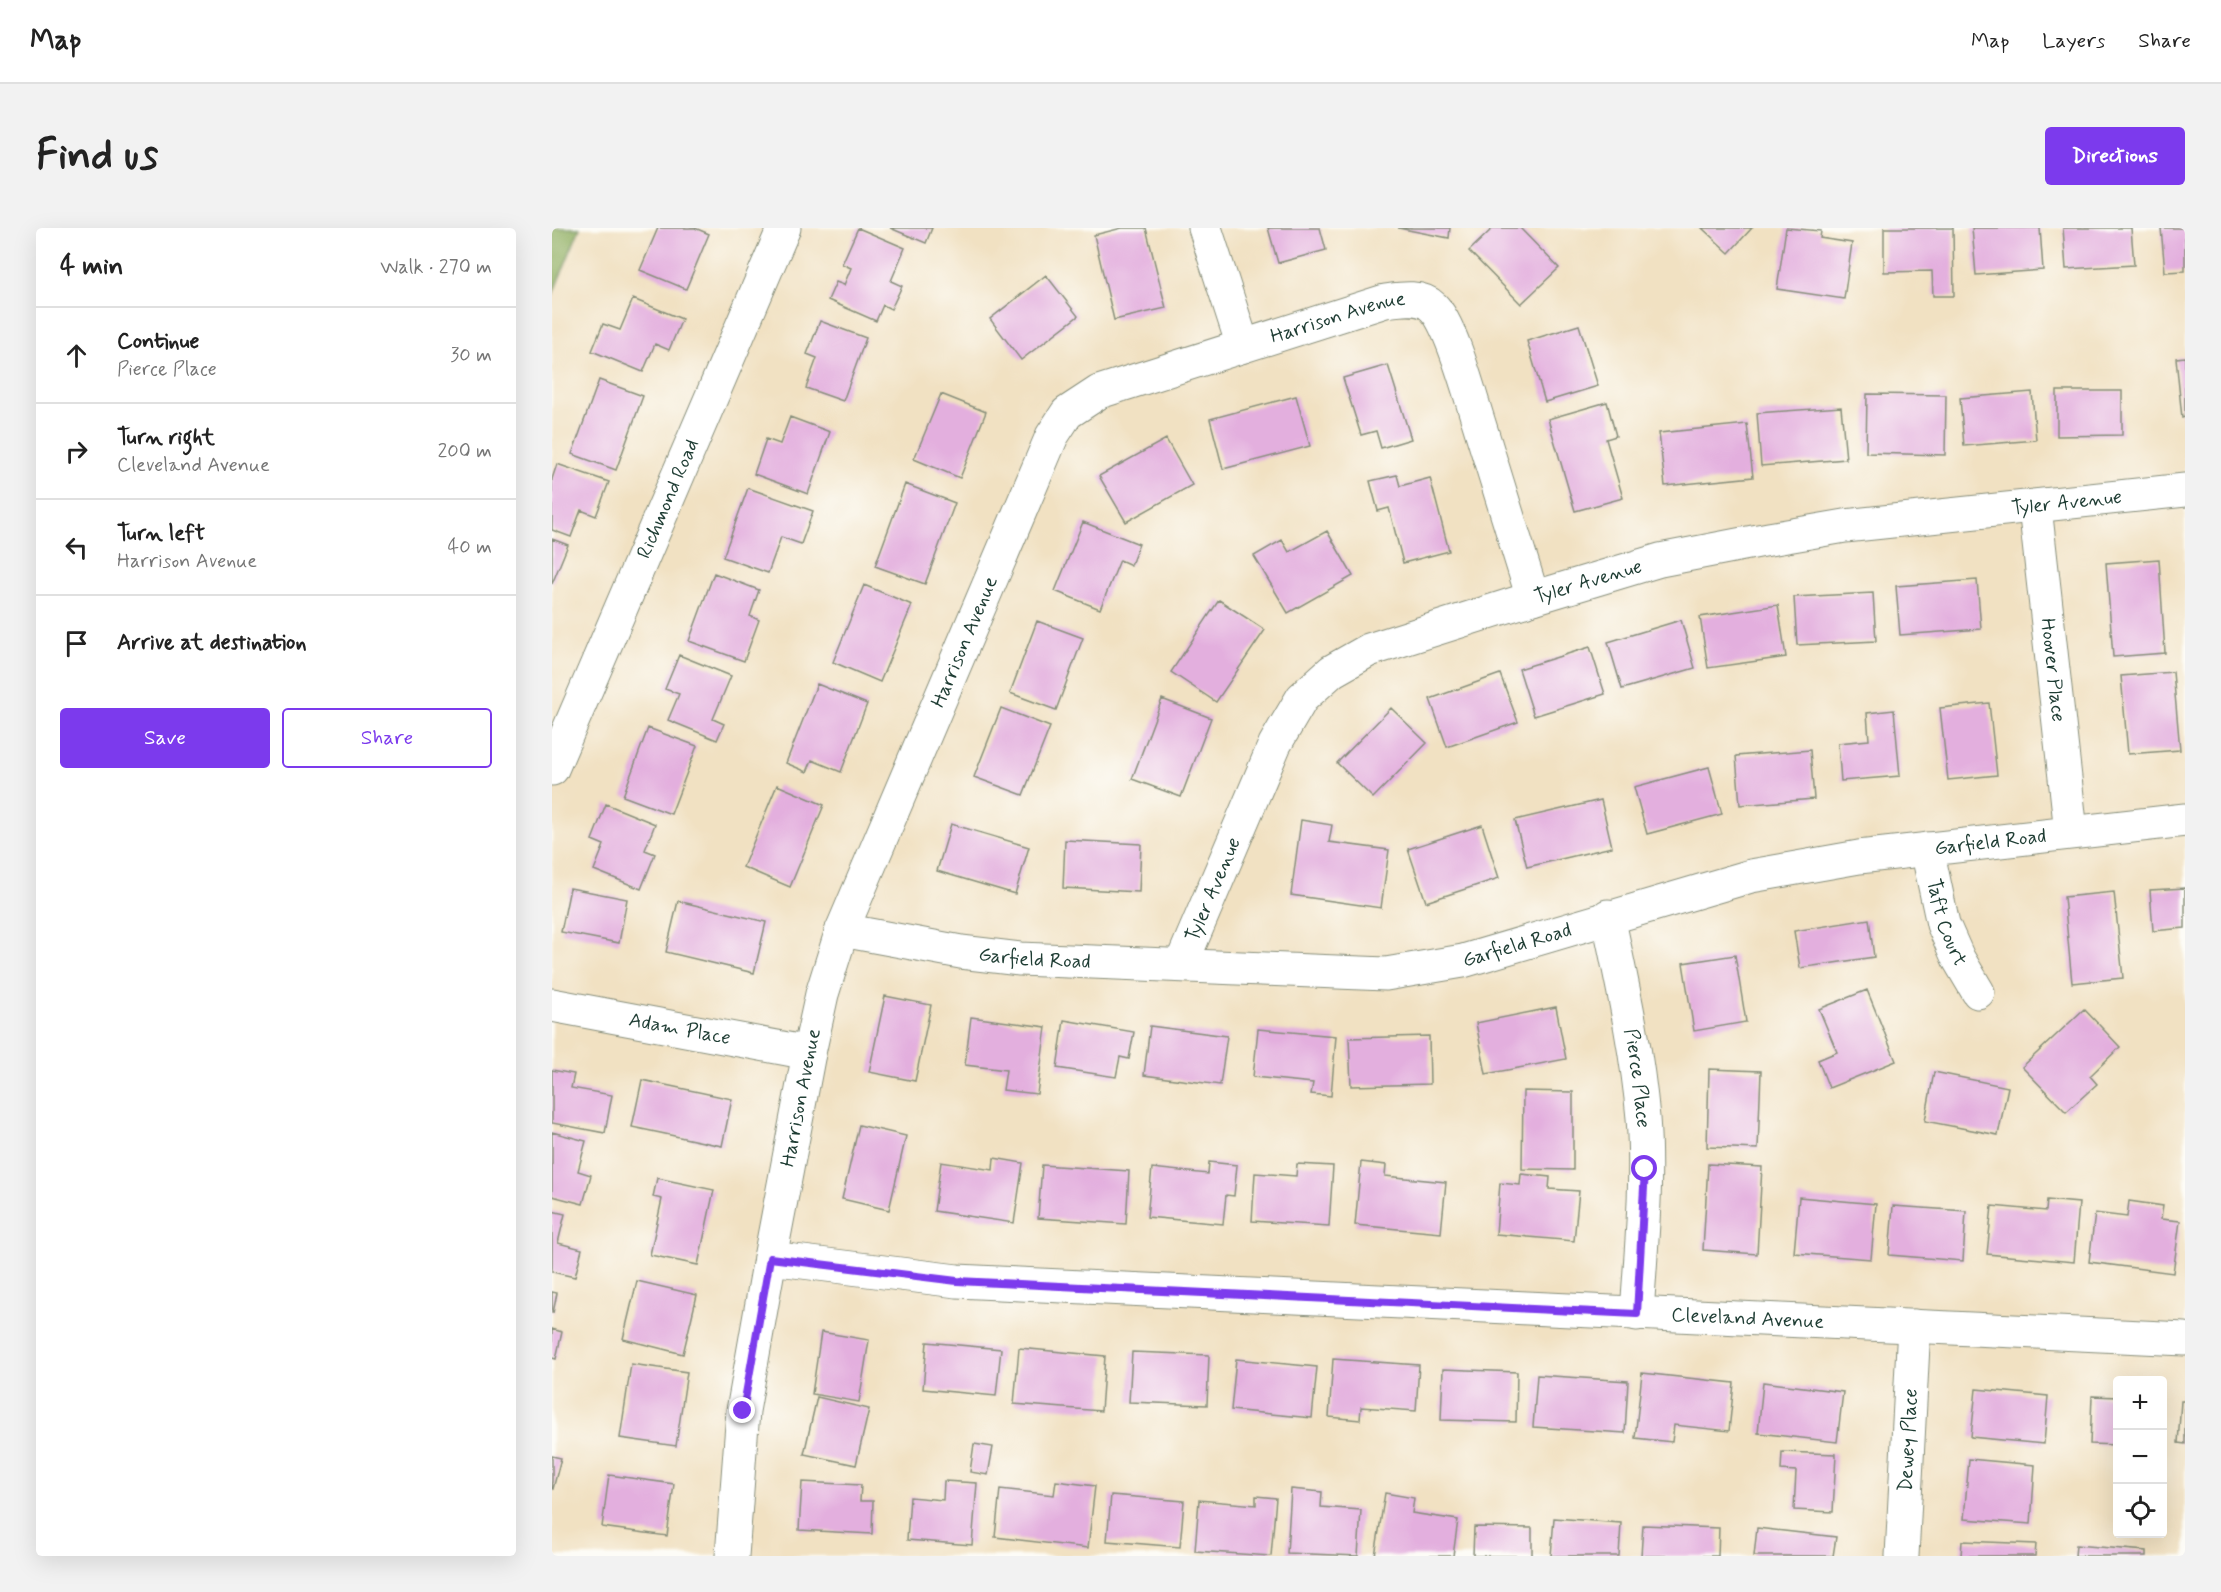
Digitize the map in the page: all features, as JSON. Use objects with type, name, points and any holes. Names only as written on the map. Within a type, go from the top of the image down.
[{"type":"street","name":"Richmond Road","points":[[552,769],[784,228]]},
{"type":"street","points":[[1205,228],[1243,346]]},
{"type":"street","name":"Harrison Avenue","points":[[732,1556],[743,1411],[770,1258],[822,994],[842,930],[1052,436],[1067,413],[1099,392],[1385,301],[1404,298],[1418,300],[1433,307],[1442,319],[1461,365],[1533,598]]},
{"type":"street","name":"Tyler Avenue","points":[[1181,965],[1275,744],[1302,698],[1332,671],[1369,651],[1660,560],[1845,526],[2185,490]]},
{"type":"street","name":"Hoover Place","points":[[2035,507],[2071,832]]},
{"type":"street","name":"Garfield Road","points":[[842,930],[961,952],[997,956],[1386,974],[1463,961],[1608,916],[1752,876],[1859,857],[2185,820]]},
{"type":"street","name":"Taft Court","points":[[1927,849],[1942,924],[1978,992]]},
{"type":"street","name":"Pierce Place","points":[[1608,916],[1633,1035],[1642,1118],[1645,1169],[1637,1314]]},
{"type":"street","name":"Adam Place","points":[[552,1005],[809,1053]]},
{"type":"street","name":"Cleveland Avenue","points":[[770,1258],[957,1281],[2185,1339]]},
{"type":"street","name":"Dewey Place","points":[[1902,1556],[1914,1326]]},
{"type":"green space","points":[[552,228],[580,228],[552,296]]},
{"type":"building","points":[[658,228],[695,228],[709,234],[686,289],[640,270]]},
{"type":"building","points":[[858,228],[905,248],[891,281],[902,286],[891,309],[883,305],[876,321],[828,300],[836,282],[844,285],[851,268],[842,264]]},
{"type":"building","points":[[890,228],[932,228],[926,243]]},
{"type":"building","points":[[1122,228],[1146,228],[1166,308],[1114,320],[1094,235]]},
{"type":"building","points":[[1268,228],[1320,228],[1326,250],[1278,263]]},
{"type":"building","points":[[1398,228],[1450,228],[1449,238]]},
{"type":"building","points":[[1493,228],[1520,228],[1559,268],[1521,304],[1469,251]]},
{"type":"building","points":[[1702,228],[1752,228],[1729,253]]},
{"type":"building","points":[[1786,228],[1821,231],[1820,238],[1852,243],[1844,299],[1777,289]]},
{"type":"building","points":[[1884,228],[1953,228],[1954,296],[1933,296],[1932,271],[1884,272]]},
{"type":"building","points":[[1972,228],[2040,228],[2043,270],[1976,275]]},
{"type":"building","points":[[2063,228],[2131,228],[2134,265],[2066,269]]},
{"type":"building","points":[[2161,228],[2185,228],[2185,271],[2165,272]]},
{"type":"building","points":[[1046,275],[1078,316],[1021,360],[990,319]]},
{"type":"building","points":[[633,299],[682,319],[669,350],[655,344],[643,372],[592,351],[603,324],[620,330]]},
{"type":"building","points":[[820,321],[866,338],[843,401],[806,388],[817,358],[807,354]]},
{"type":"building","points":[[1579,325],[1598,386],[1545,402],[1527,341]]},
{"type":"building","points":[[2185,357],[2185,417],[2182,418],[2176,358]]},
{"type":"building","points":[[1388,365],[1411,439],[1381,448],[1376,431],[1361,435],[1343,378]]},
{"type":"building","points":[[599,380],[643,396],[616,470],[572,454]]},
{"type":"building","points":[[2057,391],[2122,391],[2122,435],[2057,436]]},
{"type":"building","points":[[2032,392],[2036,440],[1964,446],[1960,398]]},
{"type":"building","points":[[941,394],[986,412],[960,478],[914,459]]},
{"type":"building","points":[[1867,394],[1946,395],[1945,455],[1866,453]]},
{"type":"building","points":[[1296,396],[1310,446],[1223,469],[1210,419]]},
{"type":"building","points":[[1607,402],[1616,436],[1606,439],[1623,498],[1575,511],[1548,419]]},
{"type":"building","points":[[1841,407],[1846,459],[1761,466],[1757,413]]},
{"type":"building","points":[[790,417],[830,432],[808,494],[754,474],[766,439],[780,444]]},
{"type":"building","points":[[1747,424],[1753,477],[1665,486],[1659,433]]},
{"type":"building","points":[[1166,439],[1192,485],[1126,522],[1099,476]]},
{"type":"building","points":[[557,464],[609,482],[596,516],[581,510],[571,537],[552,530],[552,479]]},
{"type":"building","points":[[1397,475],[1400,486],[1430,478],[1449,551],[1403,563],[1389,508],[1378,511],[1370,481]]},
{"type":"building","points":[[905,484],[955,503],[925,584],[875,566]]},
{"type":"building","points":[[748,488],[813,511],[801,544],[781,537],[768,573],[723,557]]},
{"type":"building","points":[[1083,522],[1139,544],[1131,565],[1120,560],[1100,609],[1055,591]]},
{"type":"building","points":[[1327,531],[1353,576],[1288,613],[1254,556],[1282,540],[1289,552]]},
{"type":"building","points":[[552,539],[568,545],[552,584]]},
{"type":"building","points":[[2159,559],[2165,653],[2113,657],[2106,563]]},
{"type":"building","points":[[714,573],[759,590],[750,616],[759,620],[744,661],[689,641]]},
{"type":"building","points":[[1977,580],[1981,629],[1900,635],[1896,586]]},
{"type":"building","points":[[864,585],[912,605],[880,682],[833,662]]},
{"type":"building","points":[[1873,593],[1876,641],[1797,645],[1794,597]]},
{"type":"building","points":[[1219,600],[1265,630],[1216,702],[1171,672]]},
{"type":"building","points":[[1778,605],[1786,657],[1708,668],[1700,617]]},
{"type":"building","points":[[1681,620],[1695,668],[1622,689],[1608,642]]},
{"type":"building","points":[[1037,621],[1083,638],[1056,710],[1010,693]]},
{"type":"building","points":[[1590,647],[1605,694],[1534,716],[1519,669]]},
{"type":"building","points":[[679,655],[731,676],[713,719],[724,724],[717,740],[668,720],[679,694],[665,689]]},
{"type":"building","points":[[2173,672],[2180,750],[2128,754],[2121,676]]},
{"type":"building","points":[[1500,674],[1518,722],[1447,747],[1430,699]]},
{"type":"building","points":[[817,684],[867,704],[841,772],[812,760],[807,772],[786,763]]},
{"type":"building","points":[[1162,699],[1211,718],[1181,797],[1132,779]]},
{"type":"building","points":[[1989,703],[1997,775],[1948,780],[1940,708]]},
{"type":"building","points":[[1001,708],[1050,727],[1023,795],[974,777]]},
{"type":"building","points":[[1391,708],[1427,743],[1373,798],[1337,763]]},
{"type":"building","points":[[1894,710],[1900,776],[1841,781],[1838,743],[1869,740],[1867,713]]},
{"type":"building","points":[[648,728],[697,746],[671,814],[623,796]]},
{"type":"building","points":[[1810,750],[1814,799],[1740,805],[1736,756]]},
{"type":"building","points":[[1709,767],[1722,814],[1647,834],[1634,787]]},
{"type":"building","points":[[777,785],[824,805],[790,887],[743,867]]},
{"type":"building","points":[[1601,800],[1612,847],[1527,867],[1515,820]]},
{"type":"building","points":[[606,804],[655,824],[645,850],[655,854],[641,889],[594,870],[604,845],[592,840]]},
{"type":"building","points":[[1301,820],[1332,825],[1329,842],[1389,850],[1381,908],[1291,895]]},
{"type":"building","points":[[951,824],[1029,847],[1015,894],[937,871]]},
{"type":"building","points":[[1482,825],[1499,878],[1426,902],[1408,849]]},
{"type":"building","points":[[1065,840],[1141,844],[1139,892],[1063,888]]},
{"type":"building","points":[[570,888],[627,899],[619,943],[561,932]]},
{"type":"building","points":[[2185,888],[2185,928],[2153,931],[2150,890]]},
{"type":"building","points":[[2114,892],[2123,978],[2072,983],[2064,897]]},
{"type":"building","points":[[678,901],[766,922],[754,973],[666,952]]},
{"type":"building","points":[[1869,919],[1874,957],[1800,968],[1794,931]]},
{"type":"building","points":[[1735,955],[1746,1022],[1694,1031],[1683,963]]},
{"type":"building","points":[[1867,990],[1896,1061],[1829,1088],[1818,1060],[1837,1052],[1819,1009]]},
{"type":"building","points":[[885,996],[931,1005],[915,1081],[869,1072]]},
{"type":"building","points":[[1556,1007],[1566,1059],[1486,1074],[1476,1023]]},
{"type":"building","points":[[2084,1009],[2120,1047],[2090,1076],[2097,1084],[2066,1112],[2022,1067]]},
{"type":"building","points":[[971,1017],[1046,1027],[1037,1094],[1003,1090],[1006,1070],[965,1065]]},
{"type":"building","points":[[1064,1020],[1134,1032],[1129,1059],[1120,1057],[1116,1077],[1057,1068]]},
{"type":"building","points":[[1150,1026],[1227,1036],[1220,1085],[1144,1075]]},
{"type":"building","points":[[1258,1029],[1336,1036],[1331,1096],[1311,1094],[1313,1083],[1253,1077]]},
{"type":"building","points":[[1429,1036],[1430,1084],[1351,1086],[1349,1038]]},
{"type":"building","points":[[1709,1069],[1761,1071],[1758,1149],[1707,1147]]},
{"type":"building","points":[[552,1070],[574,1074],[571,1088],[612,1095],[605,1133],[552,1123]]},
{"type":"building","points":[[1934,1072],[2008,1087],[1998,1135],[1925,1121]]},
{"type":"building","points":[[642,1080],[732,1099],[722,1146],[632,1127]]},
{"type":"building","points":[[1523,1091],[1573,1092],[1573,1170],[1522,1169]]},
{"type":"building","points":[[859,1125],[906,1136],[889,1210],[842,1199]]},
{"type":"building","points":[[552,1132],[586,1141],[578,1171],[591,1175],[583,1204],[552,1196]]},
{"type":"building","points":[[994,1158],[1023,1163],[1014,1223],[934,1211],[941,1162],[993,1170]]},
{"type":"building","points":[[1209,1162],[1237,1165],[1234,1196],[1226,1195],[1223,1224],[1147,1217],[1152,1168],[1208,1174]]},
{"type":"building","points":[[1361,1162],[1386,1165],[1385,1176],[1446,1182],[1441,1233],[1355,1225]]},
{"type":"building","points":[[1297,1164],[1333,1166],[1329,1226],[1252,1221],[1255,1173],[1296,1176]]},
{"type":"building","points":[[1708,1164],[1762,1167],[1757,1254],[1703,1250]]},
{"type":"building","points":[[1042,1165],[1129,1171],[1126,1224],[1038,1218]]},
{"type":"building","points":[[1521,1174],[1550,1177],[1549,1189],[1579,1191],[1574,1241],[1496,1234],[1500,1183],[1520,1185]]},
{"type":"building","points":[[657,1178],[714,1190],[698,1265],[650,1255],[662,1199],[653,1197]]},
{"type":"building","points":[[1799,1197],[1876,1204],[1871,1259],[1794,1253]]},
{"type":"building","points":[[2047,1200],[2079,1203],[2074,1262],[1987,1254],[1992,1206],[2046,1211]]},
{"type":"building","points":[[2129,1201],[2163,1206],[2161,1219],[2180,1221],[2173,1273],[2089,1262],[2095,1213],[2127,1217]]},
{"type":"building","points":[[1893,1206],[1966,1211],[1963,1261],[1889,1255]]},
{"type":"building","points":[[552,1211],[565,1214],[558,1243],[582,1249],[575,1277],[552,1272]]},
{"type":"building","points":[[637,1281],[697,1295],[683,1354],[623,1339]]},
{"type":"building","points":[[552,1292],[557,1293],[553,1313],[552,1313]]},
{"type":"building","points":[[552,1329],[562,1332],[556,1359],[552,1358]]},
{"type":"building","points":[[821,1332],[869,1340],[859,1402],[812,1394]]},
{"type":"building","points":[[927,1342],[1001,1349],[996,1396],[923,1389]]},
{"type":"building","points":[[1019,1348],[1105,1356],[1101,1411],[1014,1404]]},
{"type":"building","points":[[1132,1352],[1209,1355],[1207,1405],[1129,1402]]},
{"type":"building","points":[[1236,1359],[1317,1367],[1312,1418],[1231,1410]]},
{"type":"building","points":[[1333,1359],[1419,1365],[1416,1411],[1361,1407],[1360,1420],[1329,1417]]},
{"type":"building","points":[[631,1364],[687,1372],[676,1446],[620,1438]]},
{"type":"building","points":[[1443,1369],[1517,1372],[1516,1422],[1441,1420]]},
{"type":"building","points":[[1642,1373],[1734,1383],[1729,1431],[1674,1425],[1672,1442],[1635,1438]]},
{"type":"building","points":[[1537,1375],[1628,1381],[1625,1433],[1533,1427]]},
{"type":"building","points":[[1763,1382],[1843,1392],[1837,1442],[1758,1433]]},
{"type":"building","points":[[1976,1389],[2048,1396],[2044,1444],[1971,1437]]},
{"type":"building","points":[[2092,1396],[2113,1397],[2113,1445],[2090,1444]]},
{"type":"building","points":[[817,1397],[869,1409],[856,1465],[804,1454]]},
{"type":"building","points":[[2181,1401],[2185,1401],[2185,1444],[2178,1443]]},
{"type":"building","points":[[974,1444],[993,1447],[988,1475],[970,1472]]},
{"type":"building","points":[[1782,1452],[1836,1454],[1833,1512],[1794,1510],[1796,1471],[1781,1470]]},
{"type":"building","points":[[552,1456],[561,1458],[553,1489],[552,1488]]},
{"type":"building","points":[[1969,1459],[2035,1465],[2031,1524],[1964,1519]]},
{"type":"building","points":[[609,1475],[674,1484],[667,1536],[602,1527]]},
{"type":"building","points":[[944,1481],[977,1483],[972,1545],[907,1540],[910,1497],[943,1500]]},
{"type":"building","points":[[1056,1481],[1095,1486],[1088,1548],[995,1537],[1000,1489],[1054,1495]]},
{"type":"building","points":[[802,1482],[861,1485],[860,1501],[873,1501],[872,1534],[799,1530]]},
{"type":"building","points":[[1291,1489],[1322,1492],[1321,1507],[1361,1510],[1358,1556],[1287,1553]]},
{"type":"building","points":[[1385,1493],[1414,1498],[1412,1513],[1458,1520],[1453,1556],[1375,1556]]},
{"type":"building","points":[[1111,1495],[1184,1501],[1180,1547],[1107,1541]]},
{"type":"building","points":[[1256,1496],[1276,1498],[1271,1556],[1195,1551],[1199,1500],[1256,1505]]},
{"type":"building","points":[[1554,1518],[1621,1523],[1619,1556],[1551,1556]]},
{"type":"building","points":[[1643,1525],[1719,1528],[1718,1556],[1641,1556]]},
{"type":"building","points":[[1474,1527],[1532,1528],[1532,1556],[1473,1556]]},
{"type":"building","points":[[1757,1528],[1836,1537],[1833,1556],[1754,1556]]},
{"type":"building","points":[[1962,1541],[2036,1544],[2035,1556],[1961,1556]]},
{"type":"building","points":[[2076,1545],[2146,1551],[2146,1556],[2075,1556]]},
{"type":"route","points":[[743,1411],[770,1258],[957,1281],[1637,1314],[1645,1169]]}]
